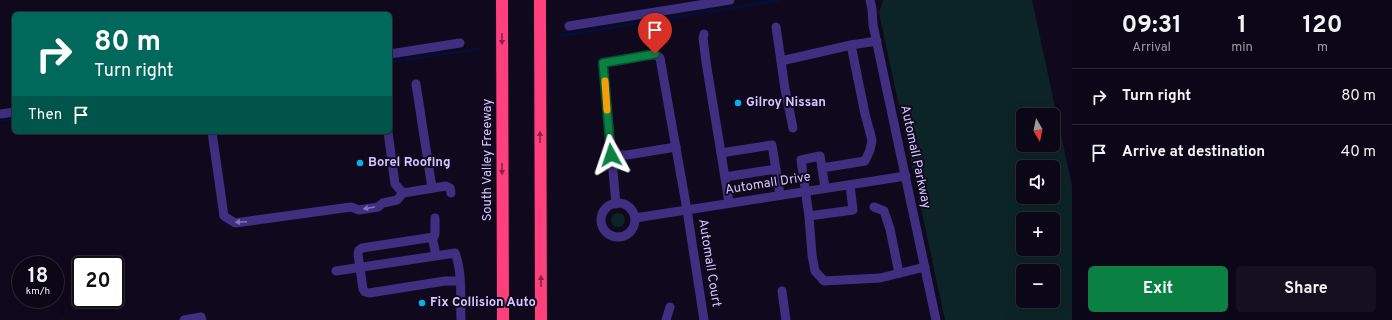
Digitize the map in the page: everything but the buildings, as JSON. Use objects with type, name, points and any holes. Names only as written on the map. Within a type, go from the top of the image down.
[{"type":"highway","name":"South Valley Freeway","points":[[502,0],[503,320]]},
{"type":"highway","points":[[540,0],[541,320]]},
{"type":"street","points":[[569,26],[730,0]]},
{"type":"street","name":"Automall Parkway","points":[[870,0],[877,41],[936,320]]},
{"type":"street","points":[[776,27],[785,89],[793,128]]},
{"type":"street","points":[[704,34],[704,50],[729,203]]},
{"type":"street","points":[[781,61],[851,45],[877,41]]},
{"type":"street","points":[[392,54],[460,43]]},
{"type":"street","points":[[822,168],[864,161],[870,150],[872,140],[865,114],[851,45]]},
{"type":"street","name":"Automall Court","points":[[611,155],[603,63],[655,54],[660,58],[687,210],[704,320]]},
{"type":"street","points":[[416,84],[432,188]]},
{"type":"street","points":[[0,114],[12,112]]},
{"type":"street","points":[[212,134],[224,216],[235,224],[351,207],[359,210],[378,207],[383,203],[397,200],[403,193],[432,188],[446,186],[450,188],[451,193]]},
{"type":"street","points":[[388,134],[395,184],[403,193]]},
{"type":"street","points":[[721,153],[772,145],[780,195]]},
{"type":"street","points":[[616,204],[611,155],[627,155],[676,147]]},
{"type":"street","points":[[825,188],[820,156],[801,160],[815,271],[824,281],[880,278],[925,267]]},
{"type":"street","points":[[725,177],[776,170]]},
{"type":"street","name":"Automall Drive","points":[[635,218],[906,176]]},
{"type":"street","points":[[809,216],[853,210],[850,185]]},
{"type":"street","points":[[616,204],[622,204],[629,207],[634,213],[635,218],[634,228],[627,235],[618,238],[608,234],[602,224],[602,215],[607,208],[616,204]]},
{"type":"street","points":[[874,208],[884,211],[890,229],[899,273]]},
{"type":"street","points":[[436,218],[434,237],[362,248],[359,250],[358,254],[363,289],[365,292],[369,293],[445,281],[460,281]]},
{"type":"street","points":[[432,237],[436,255]]},
{"type":"street","points":[[336,271],[455,253],[458,261],[460,281],[461,320]]},
{"type":"street","points":[[782,290],[786,320]]},
{"type":"street","points":[[666,320],[670,307]]},
{"type":"street","points":[[184,320],[201,317],[202,320]]},
{"type":"green space","points":[[883,0],[1032,0],[1055,108],[1016,108],[1016,152],[1060,152],[1060,130],[1072,186],[1072,320],[945,320],[879,13]]},
{"type":"green space","points":[[615,213],[621,213],[625,217],[625,223],[621,227],[615,227],[611,223],[611,217]]},
{"type":"waterway","points":[[560,36],[780,0]]},
{"type":"waterway","points":[[392,62],[479,49]]},
{"type":"waterway","points":[[0,121],[12,119]]},
{"type":"slow traffic","points":[[605,81],[607,110]]},
{"type":"place","name":"Gilroy Nissan","points":[[738,103]]},
{"type":"place","name":"Borel Roofing","points":[[360,163]]},
{"type":"place","name":"Fix Collision Auto","points":[[422,303]]},
{"type":"route","points":[[611,155],[603,63],[655,54]]}]
